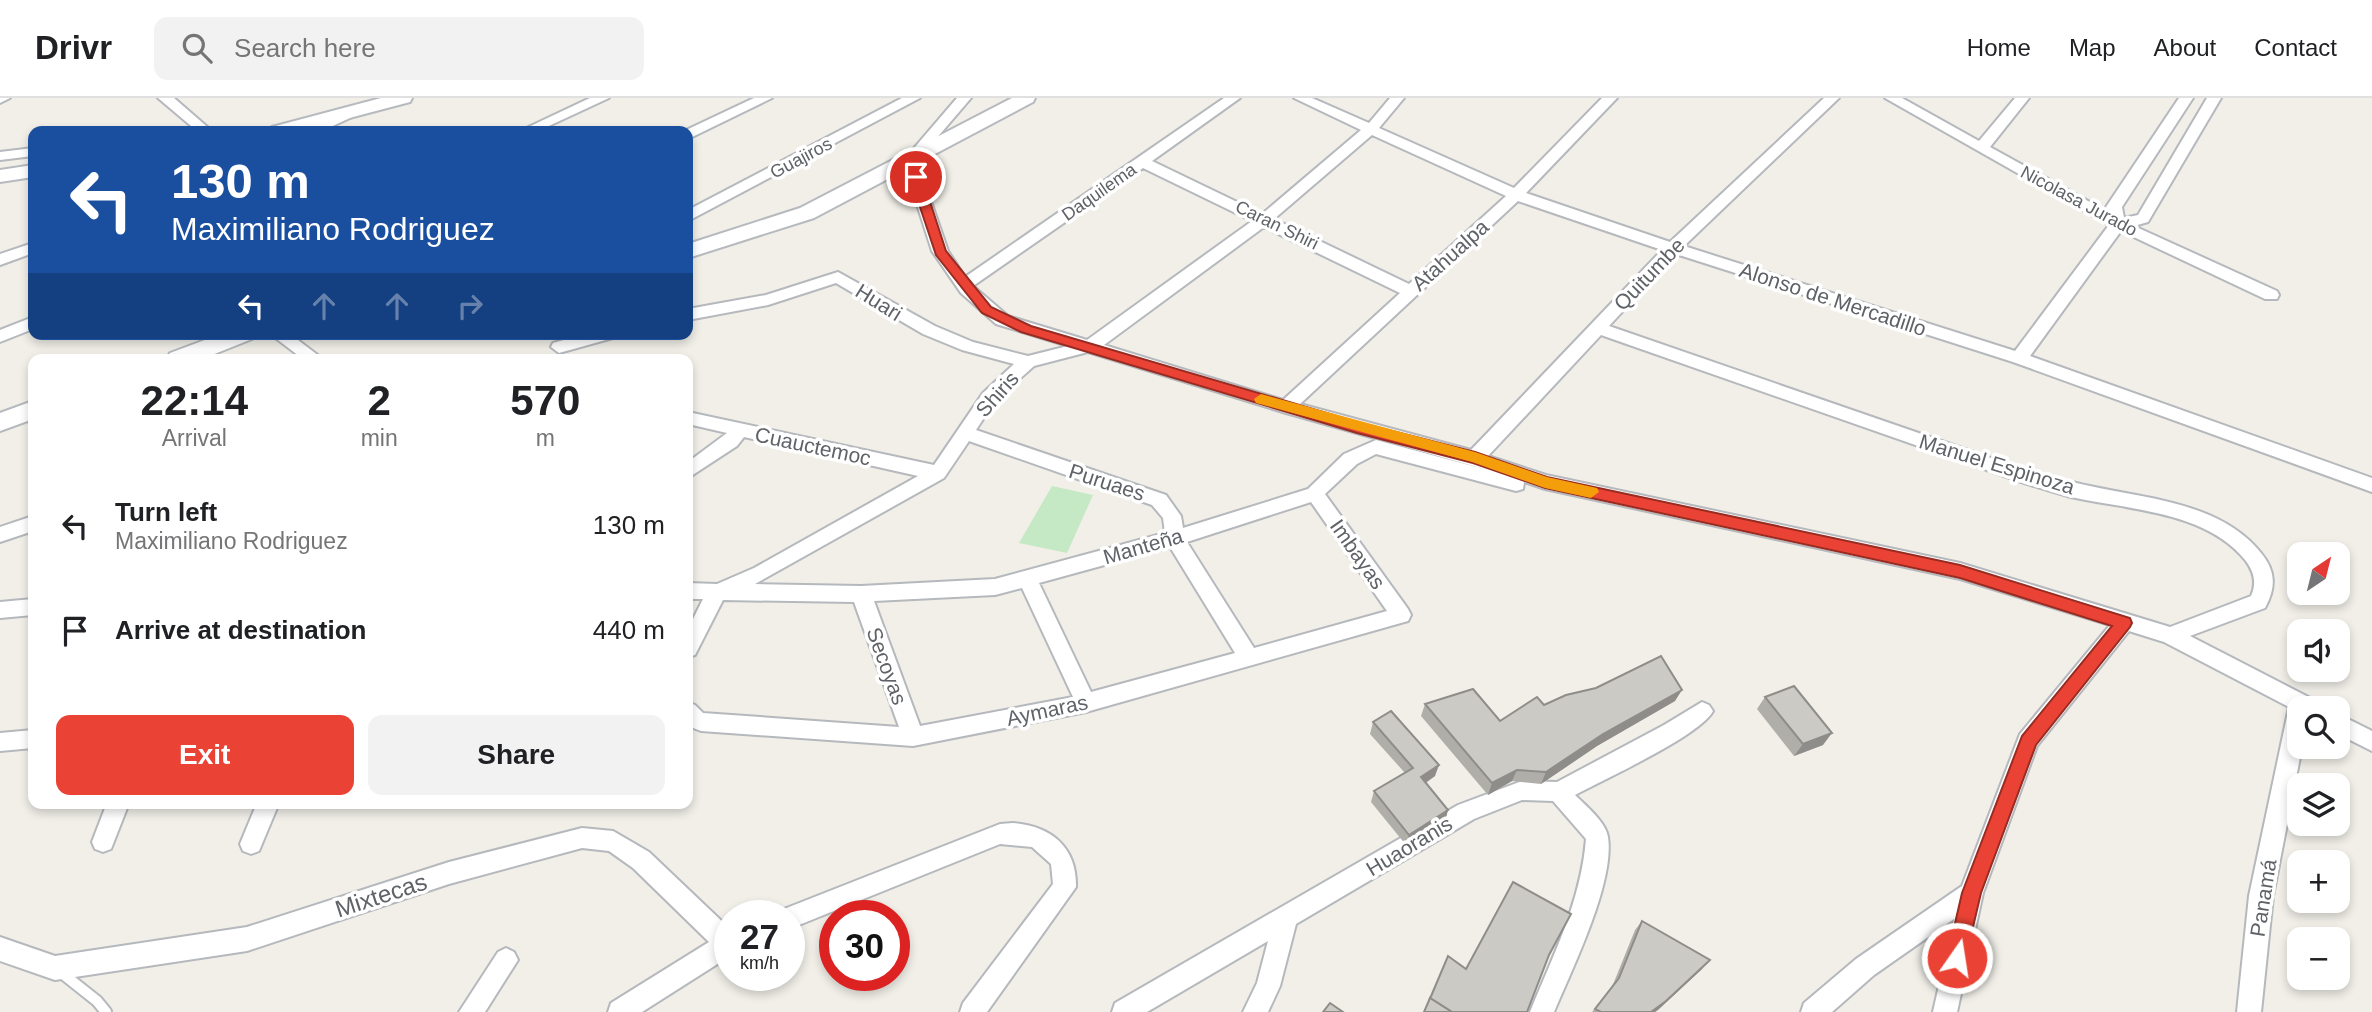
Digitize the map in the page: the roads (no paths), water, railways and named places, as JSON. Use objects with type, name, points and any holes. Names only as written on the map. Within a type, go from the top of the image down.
[{"type":"main road","points":[[298,126],[403,98]]},
{"type":"main road","points":[[693,249],[807,213],[1026,98]]},
{"type":"main road","points":[[0,176],[28,172]]},
{"type":"main road","points":[[191,354],[228,340]]},
{"type":"main road","points":[[0,422],[28,412]]},
{"type":"street","points":[[165,98],[199,126]]},
{"type":"street","points":[[538,126],[602,98]]},
{"type":"street","points":[[693,133],[765,98]]},
{"type":"street","name":"Guajiros","points":[[693,213],[913,98]]},
{"type":"street","points":[[964,98],[910,161],[923,193],[940,252],[986,310],[1002,320],[1286,407],[1475,458],[1545,482],[1960,571],[2170,635],[2289,696]]},
{"type":"street","name":"Daquilema","points":[[964,285],[1233,98]]},
{"type":"street","name":"Alonso de Mercadillo","points":[[1301,98],[1516,195],[2019,358],[2372,485]]},
{"type":"street","name":"Shiris","points":[[693,592],[716,593],[761,573],[938,473],[989,397],[1028,362],[1091,346],[1265,219],[1372,128],[1397,98]]},
{"type":"street","name":"Atahualpa","points":[[1286,407],[1516,195],[1609,98]]},
{"type":"street","name":"Quitumbe","points":[[1475,458],[1673,248],[1832,98]]},
{"type":"street","name":"Nicolasa Jurado","points":[[1892,98],[2118,224],[2271,295]]},
{"type":"street","points":[[1981,148],[2022,98]]},
{"type":"street","points":[[2118,224],[2113,207],[2186,98]]},
{"type":"street","points":[[2019,358],[2118,224],[2143,219],[2214,98]]},
{"type":"street","points":[[321,126],[351,112]]},
{"type":"street","points":[[0,156],[28,153]]},
{"type":"street","name":"Caran Shiri","points":[[1143,162],[1410,291]]},
{"type":"street","points":[[0,260],[28,250]]},
{"type":"street","name":"Huari","points":[[693,313],[768,300],[838,277],[929,331],[968,346],[1028,362]]},
{"type":"street","points":[[0,336],[28,326]]},
{"type":"street","name":"Manuel Espinoza","points":[[1598,328],[2001,469],[2070,489],[2175,510],[2204,521],[2253,554],[2265,576],[2264,592],[2258,602],[2170,635]]},
{"type":"street","points":[[287,340],[308,354]]},
{"type":"street","points":[[559,347],[585,340]]},
{"type":"street","name":"Cuauctemoc","points":[[693,419],[938,473]]},
{"type":"street","points":[[693,468],[731,442],[739,430]]},
{"type":"street","name":"Puruaes","points":[[964,433],[1153,497],[1172,516],[1175,538],[1248,656]]},
{"type":"street","name":"Manteña","points":[[716,593],[862,594],[995,587],[1175,538],[1315,494],[1365,449],[1376,447],[1518,485],[1545,482]]},
{"type":"street","name":"Imbayas","points":[[1315,494],[1401,615]]},
{"type":"street","points":[[0,535],[28,525]]},
{"type":"street","points":[[1027,578],[1086,703]]},
{"type":"street","points":[[693,639],[716,593]]},
{"type":"street","name":"Secoyas","points":[[862,594],[913,737]]},
{"type":"street","points":[[0,610],[28,607]]},
{"type":"street","name":"Aymaras","points":[[693,718],[701,722],[913,737],[1086,703],[1401,615]]},
{"type":"street","points":[[1945,1012],[1971,893],[2028,741],[2124,623]]},
{"type":"street","points":[[1542,1012],[1584,909],[1597,858],[1597,835],[1559,792],[1672,732],[1702,711]]},
{"type":"street","points":[[2350,730],[2372,742]]},
{"type":"street","points":[[0,742],[28,739]]},
{"type":"street","name":"Panamá","points":[[2249,1012],[2261,896],[2293,759]]},
{"type":"street","name":"Huaoranis","points":[[1124,1012],[1466,812],[1523,788],[1559,792]]},
{"type":"street","points":[[103,842],[116,809]]},
{"type":"street","points":[[251,844],[266,809]]},
{"type":"street","points":[[805,912],[1000,834],[1012,832],[1036,836],[1056,850],[1063,861],[1066,875],[1063,887],[971,1012]]},
{"type":"street","name":"Mixtecas","points":[[0,948],[55,968],[247,939],[449,873],[582,838],[613,841],[641,860],[714,930]]},
{"type":"street","points":[[1813,1012],[1864,967],[1971,893]]},
{"type":"street","points":[[1255,1012],[1268,986],[1286,919]]},
{"type":"street","points":[[620,1012],[714,952]]},
{"type":"street","points":[[471,1012],[506,961]]},
{"type":"lane","points":[[55,968],[97,1001],[106,1012]]}]
